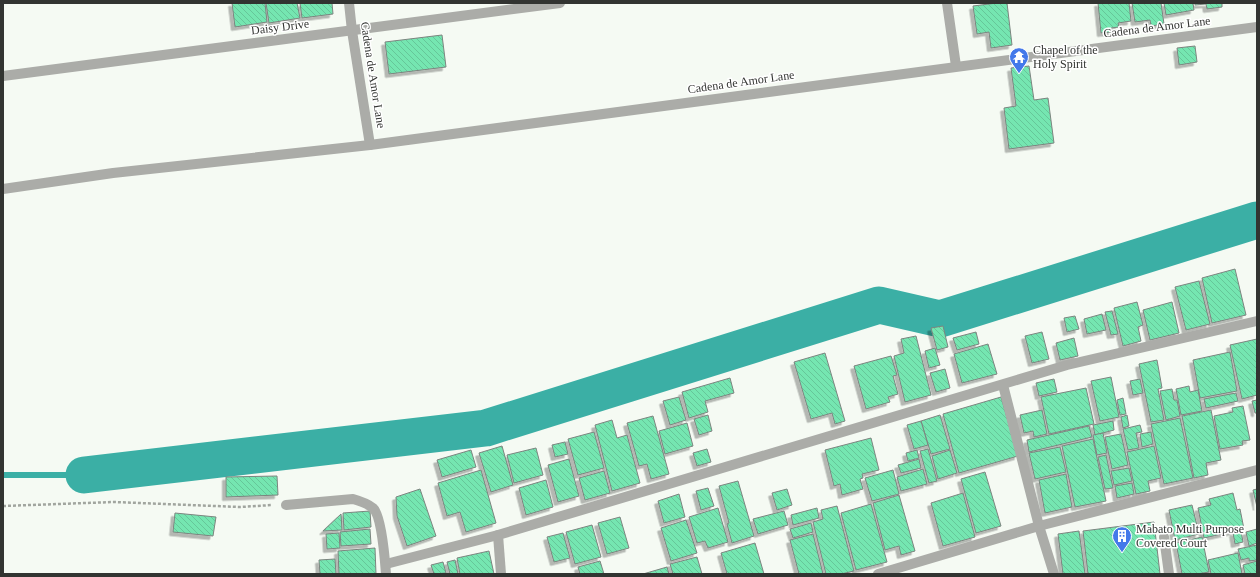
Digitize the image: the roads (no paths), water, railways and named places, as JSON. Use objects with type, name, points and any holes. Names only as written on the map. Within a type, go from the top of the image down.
[{"type":"street","name":"Cadena de Amor Lane","points":[[349,3],[370,144],[1257,27]]},
{"type":"street","name":"Daisy Drive","points":[[3,76],[560,3]]},
{"type":"street","points":[[947,3],[956,66]]},
{"type":"street","points":[[3,189],[113,174],[370,144]]},
{"type":"street","points":[[286,505],[353,499],[363,502],[373,508],[378,518],[386,569],[498,534],[1067,365],[1257,321]]},
{"type":"street","points":[[1003,384],[1039,526],[1054,574]]},
{"type":"street","points":[[878,574],[1039,526],[1257,470]]},
{"type":"street","points":[[498,534],[501,574]]},
{"type":"street","points":[[1164,537],[1169,574]]},
{"type":"waterway","points":[[84,475],[486,428],[879,305],[940,319],[1257,220]]},
{"type":"waterway","points":[[3,475],[84,475]]},
{"type":"place","name":"Chapel of the Holy Spirit","points":[[1019,74]]},
{"type":"place","name":"Mabato Multi Purpose Covered Court","points":[[1122,553]]}]
